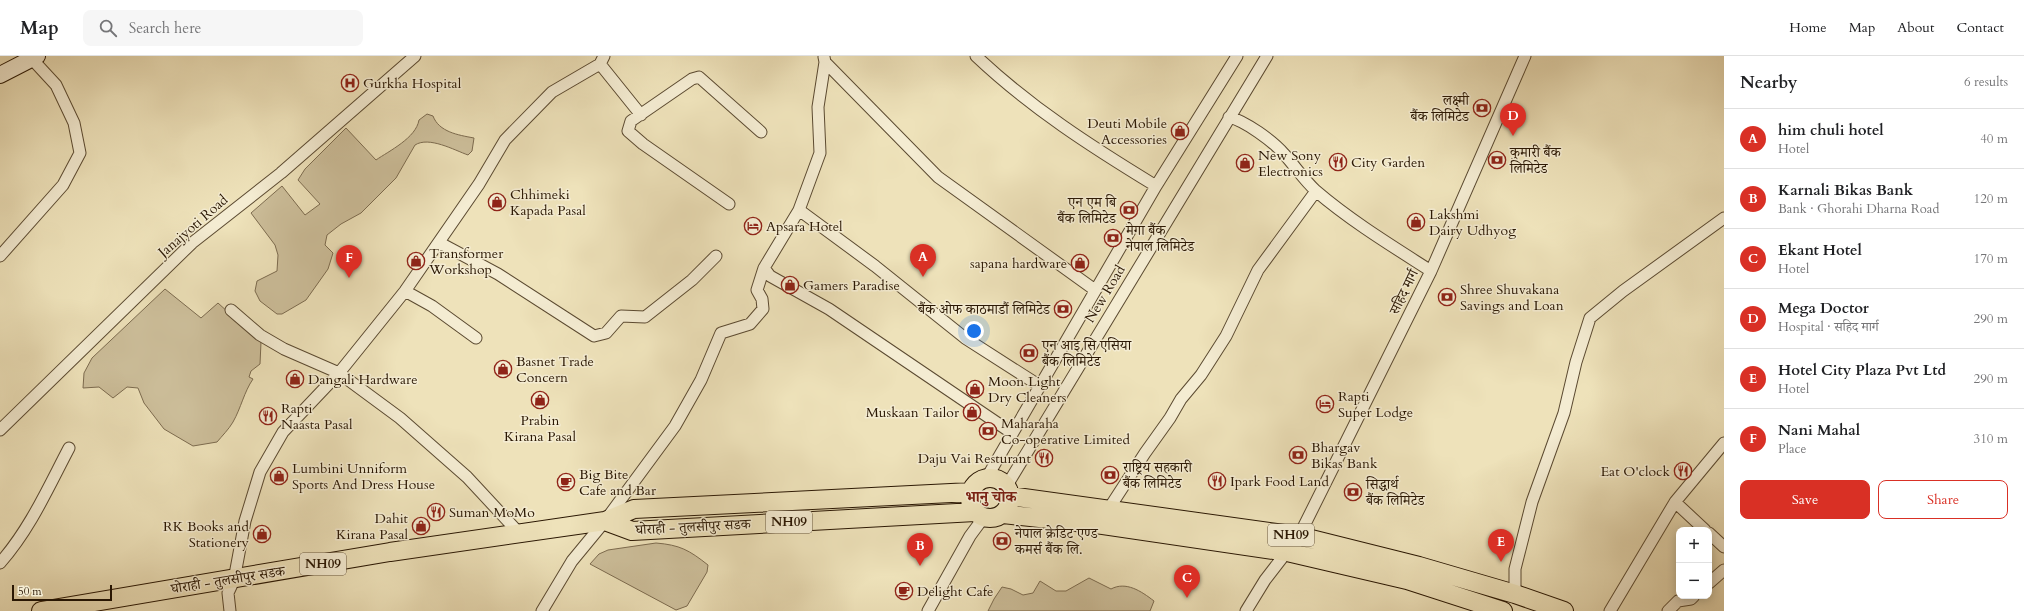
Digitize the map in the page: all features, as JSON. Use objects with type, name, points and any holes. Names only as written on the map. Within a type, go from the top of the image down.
[{"type":"main road","name":"NH09","points":[[986,479],[1001,481],[1008,491],[1108,510],[1299,536],[1419,566],[1517,598],[1564,611]]},
{"type":"main road","points":[[979,514],[970,499],[971,492],[977,484],[986,479]]},
{"type":"main road","points":[[1003,514],[1010,503],[1008,491]]},
{"type":"main road","name":"घोराही - तुलसीपुर सडक","points":[[41,611],[106,606],[234,580],[390,552],[605,521],[634,509],[971,492]]},
{"type":"main road","name":"NH09","points":[[979,514],[990,518],[1003,514],[1103,525],[1287,552],[1407,580],[1503,611]]},
{"type":"main road","name":"घोराही - तुलसीपुर सडक","points":[[605,521],[632,531],[979,514]]},
{"type":"main road","points":[[1508,611],[1517,598]]},
{"type":"street","name":"Janajyoti Road","points":[[0,430],[192,244],[281,173],[415,56]]},
{"type":"street","points":[[976,56],[1006,84],[1060,125],[1156,186]]},
{"type":"street","name":"New Road","points":[[986,479],[1156,186],[1237,56]]},
{"type":"street","name":"New Road","points":[[1008,491],[1228,117],[1267,56]]},
{"type":"street","name":"सहिद मार्ग","points":[[1246,611],[1265,580],[1299,536],[1431,271],[1525,56]]},
{"type":"street","points":[[0,75],[34,57],[56,85],[74,123],[80,153],[63,185],[0,256]]},
{"type":"street","points":[[542,611],[572,561],[605,521],[675,426],[702,380],[721,333],[750,324],[763,309],[762,298],[757,290],[764,268],[799,210],[820,153],[818,107],[825,59]]},
{"type":"street","points":[[825,59],[938,177],[1095,290]]},
{"type":"street","points":[[230,611],[228,593],[234,580],[245,521],[260,472],[283,432],[339,373],[406,291],[479,184],[505,140],[552,92],[602,60],[641,116]]},
{"type":"street","points":[[729,204],[643,144],[628,131],[631,121],[641,116],[692,79],[700,77],[761,132]]},
{"type":"street","points":[[1228,117],[1238,119],[1273,143],[1284,153],[1299,175],[1316,191],[1354,221],[1431,271]]},
{"type":"street","points":[[1108,510],[1170,418],[1181,399],[1201,375],[1226,336],[1258,270],[1316,191]]},
{"type":"street","points":[[799,210],[875,266],[965,338],[1040,386]]},
{"type":"street","points":[[1517,598],[1515,569],[1532,502],[1564,413],[1576,362],[1590,318],[1623,291],[1724,218]]},
{"type":"street","points":[[440,243],[498,274],[594,336],[606,334],[621,316],[645,317],[692,280],[716,256]]},
{"type":"street","points":[[764,268],[770,276],[829,309],[1012,433]]},
{"type":"street","points":[[406,291],[432,306],[476,338]]},
{"type":"street","points":[[231,310],[260,335],[278,346],[339,373],[434,445],[467,477],[519,533]]},
{"type":"street","points":[[1610,611],[1675,502],[1724,443]]},
{"type":"street","points":[[0,563],[16,545],[34,515],[69,448]]},
{"type":"street","points":[[1675,502],[1702,527]]},
{"type":"street","points":[[933,609],[970,536],[979,514]]},
{"type":"street","points":[[1712,536],[1724,547]]},
{"type":"street","points":[[1712,580],[1724,570]]},
{"type":"street","points":[[1668,611],[1678,601],[1691,599]]},
{"type":"shaded area","points":[[427,114],[433,116],[444,129],[456,134],[474,138],[472,151],[468,155],[449,147],[434,143],[427,142],[415,145],[396,178],[361,213],[341,224],[327,235],[325,245],[333,253],[328,269],[306,300],[282,314],[277,314],[260,301],[255,291],[257,281],[277,271],[278,255],[275,245],[251,213],[282,186],[305,215],[320,204],[298,180],[305,169],[346,128],[376,160],[408,138],[417,127],[419,120]]},
{"type":"shaded area","points":[[165,289],[201,318],[218,303],[261,342],[260,364],[251,371],[249,377],[253,379],[247,389],[236,417],[230,427],[217,442],[193,446],[164,429],[144,403],[138,388],[127,387],[113,398],[99,387],[83,388],[84,373],[92,358]]},
{"type":"shaded area","points":[[656,543],[672,545],[684,549],[708,565],[707,572],[687,606],[676,610],[590,564],[599,554],[608,550]]},
{"type":"shaded area","points":[[1089,578],[1111,589],[1122,586],[1139,591],[1154,601],[1150,611],[988,611],[1002,587],[1011,589],[1023,595],[1033,593],[1040,581],[1056,591],[1066,591]]},
{"type":"place","name":"Gurkha Hospital","points":[[350,83]]},
{"type":"place","name":"लक्ष्मी बैंक लिमिटेड","points":[[1482,108]]},
{"type":"place","name":"Deuti Mobile Accessories","points":[[1180,131]]},
{"type":"place","name":"Mega Doctor","points":[[1513,136]]},
{"type":"place","name":"कुमारी बैंक लिमिटेड","points":[[1497,160]]},
{"type":"place","name":"City Garden","points":[[1338,162]]},
{"type":"place","name":"New Sony Electronics","points":[[1245,163]]},
{"type":"place","name":"Chhimeki Kapada Pasal","points":[[497,202]]},
{"type":"place","name":"एन एम बि बैंक लिमिटेड","points":[[1129,210]]},
{"type":"place","name":"Lakshmi Dairy Udhyog","points":[[1416,222]]},
{"type":"place","name":"Apsara Hotel","points":[[753,226]]},
{"type":"place","name":"मेगा बैंक नेपाल लिमिटेड","points":[[1113,238]]},
{"type":"place","name":"Transformer Workshop","points":[[416,261]]},
{"type":"place","name":"sapana hardware","points":[[1080,263]]},
{"type":"place","name":"him chuli hotel","points":[[923,277]]},
{"type":"place","name":"Nani Mahal","points":[[349,278]]},
{"type":"place","name":"Gamers Paradise","points":[[790,285]]},
{"type":"place","name":"Shree Shuvakana Savings and Loan","points":[[1447,297]]},
{"type":"place","name":"बैंक ओफ काठमाडौं लिमिटेड","points":[[1063,309]]},
{"type":"place","name":"एन आइ सि एसिया बैंक लिमिटेड","points":[[1029,353]]},
{"type":"place","name":"Basnet Trade Concern","points":[[503,369]]},
{"type":"place","name":"Dangali Hardware","points":[[295,379]]},
{"type":"place","name":"Moon Light Dry Cleaners","points":[[975,389]]},
{"type":"place","name":"Prabin Kirana Pasal","points":[[540,400]]},
{"type":"place","name":"Rapti Super Lodge","points":[[1325,404]]},
{"type":"place","name":"Muskaan Tailor","points":[[972,412]]},
{"type":"place","name":"Rapti Naasta Pasal","points":[[268,416]]},
{"type":"place","name":"Maharaha Co-operative Limited","points":[[988,431]]},
{"type":"place","name":"Bhargav Bikas Bank","points":[[1298,455]]},
{"type":"place","name":"Daju Vai Resturant","points":[[1044,458]]},
{"type":"place","name":"Eat O'clock","points":[[1683,471]]},
{"type":"place","name":"राष्ट्रिय सहकारी बैंक लिमिटेड","points":[[1110,475]]},
{"type":"place","name":"Lumbini Unniform Sports And Dress House","points":[[279,476]]},
{"type":"place","name":"Ipark Food Land","points":[[1217,481]]},
{"type":"place","name":"Big Bite Cafe and Bar","points":[[566,482]]},
{"type":"place","name":"सिद्धार्थ बैंक लिमिटेड","points":[[1353,492]]},
{"type":"place","name":"Suman MoMo","points":[[436,512]]},
{"type":"place","name":"Dahit Kirana Pasal","points":[[421,526]]},
{"type":"place","name":"RK Books and Stationery","points":[[262,534]]},
{"type":"place","name":"नेपाल क्रेडिट एण्ड कमर्स बैंक लि.","points":[[1002,541]]},
{"type":"place","name":"Hotel City Plaza Pvt Ltd","points":[[1501,562]]},
{"type":"place","name":"Karnali Bikas Bank","points":[[920,566]]},
{"type":"place","name":"Delight Cafe","points":[[904,591]]},
{"type":"place","name":"Ekant Hotel","points":[[1187,598]]},
{"type":"district","name":"भानु चोक","points":[[991,497]]}]
